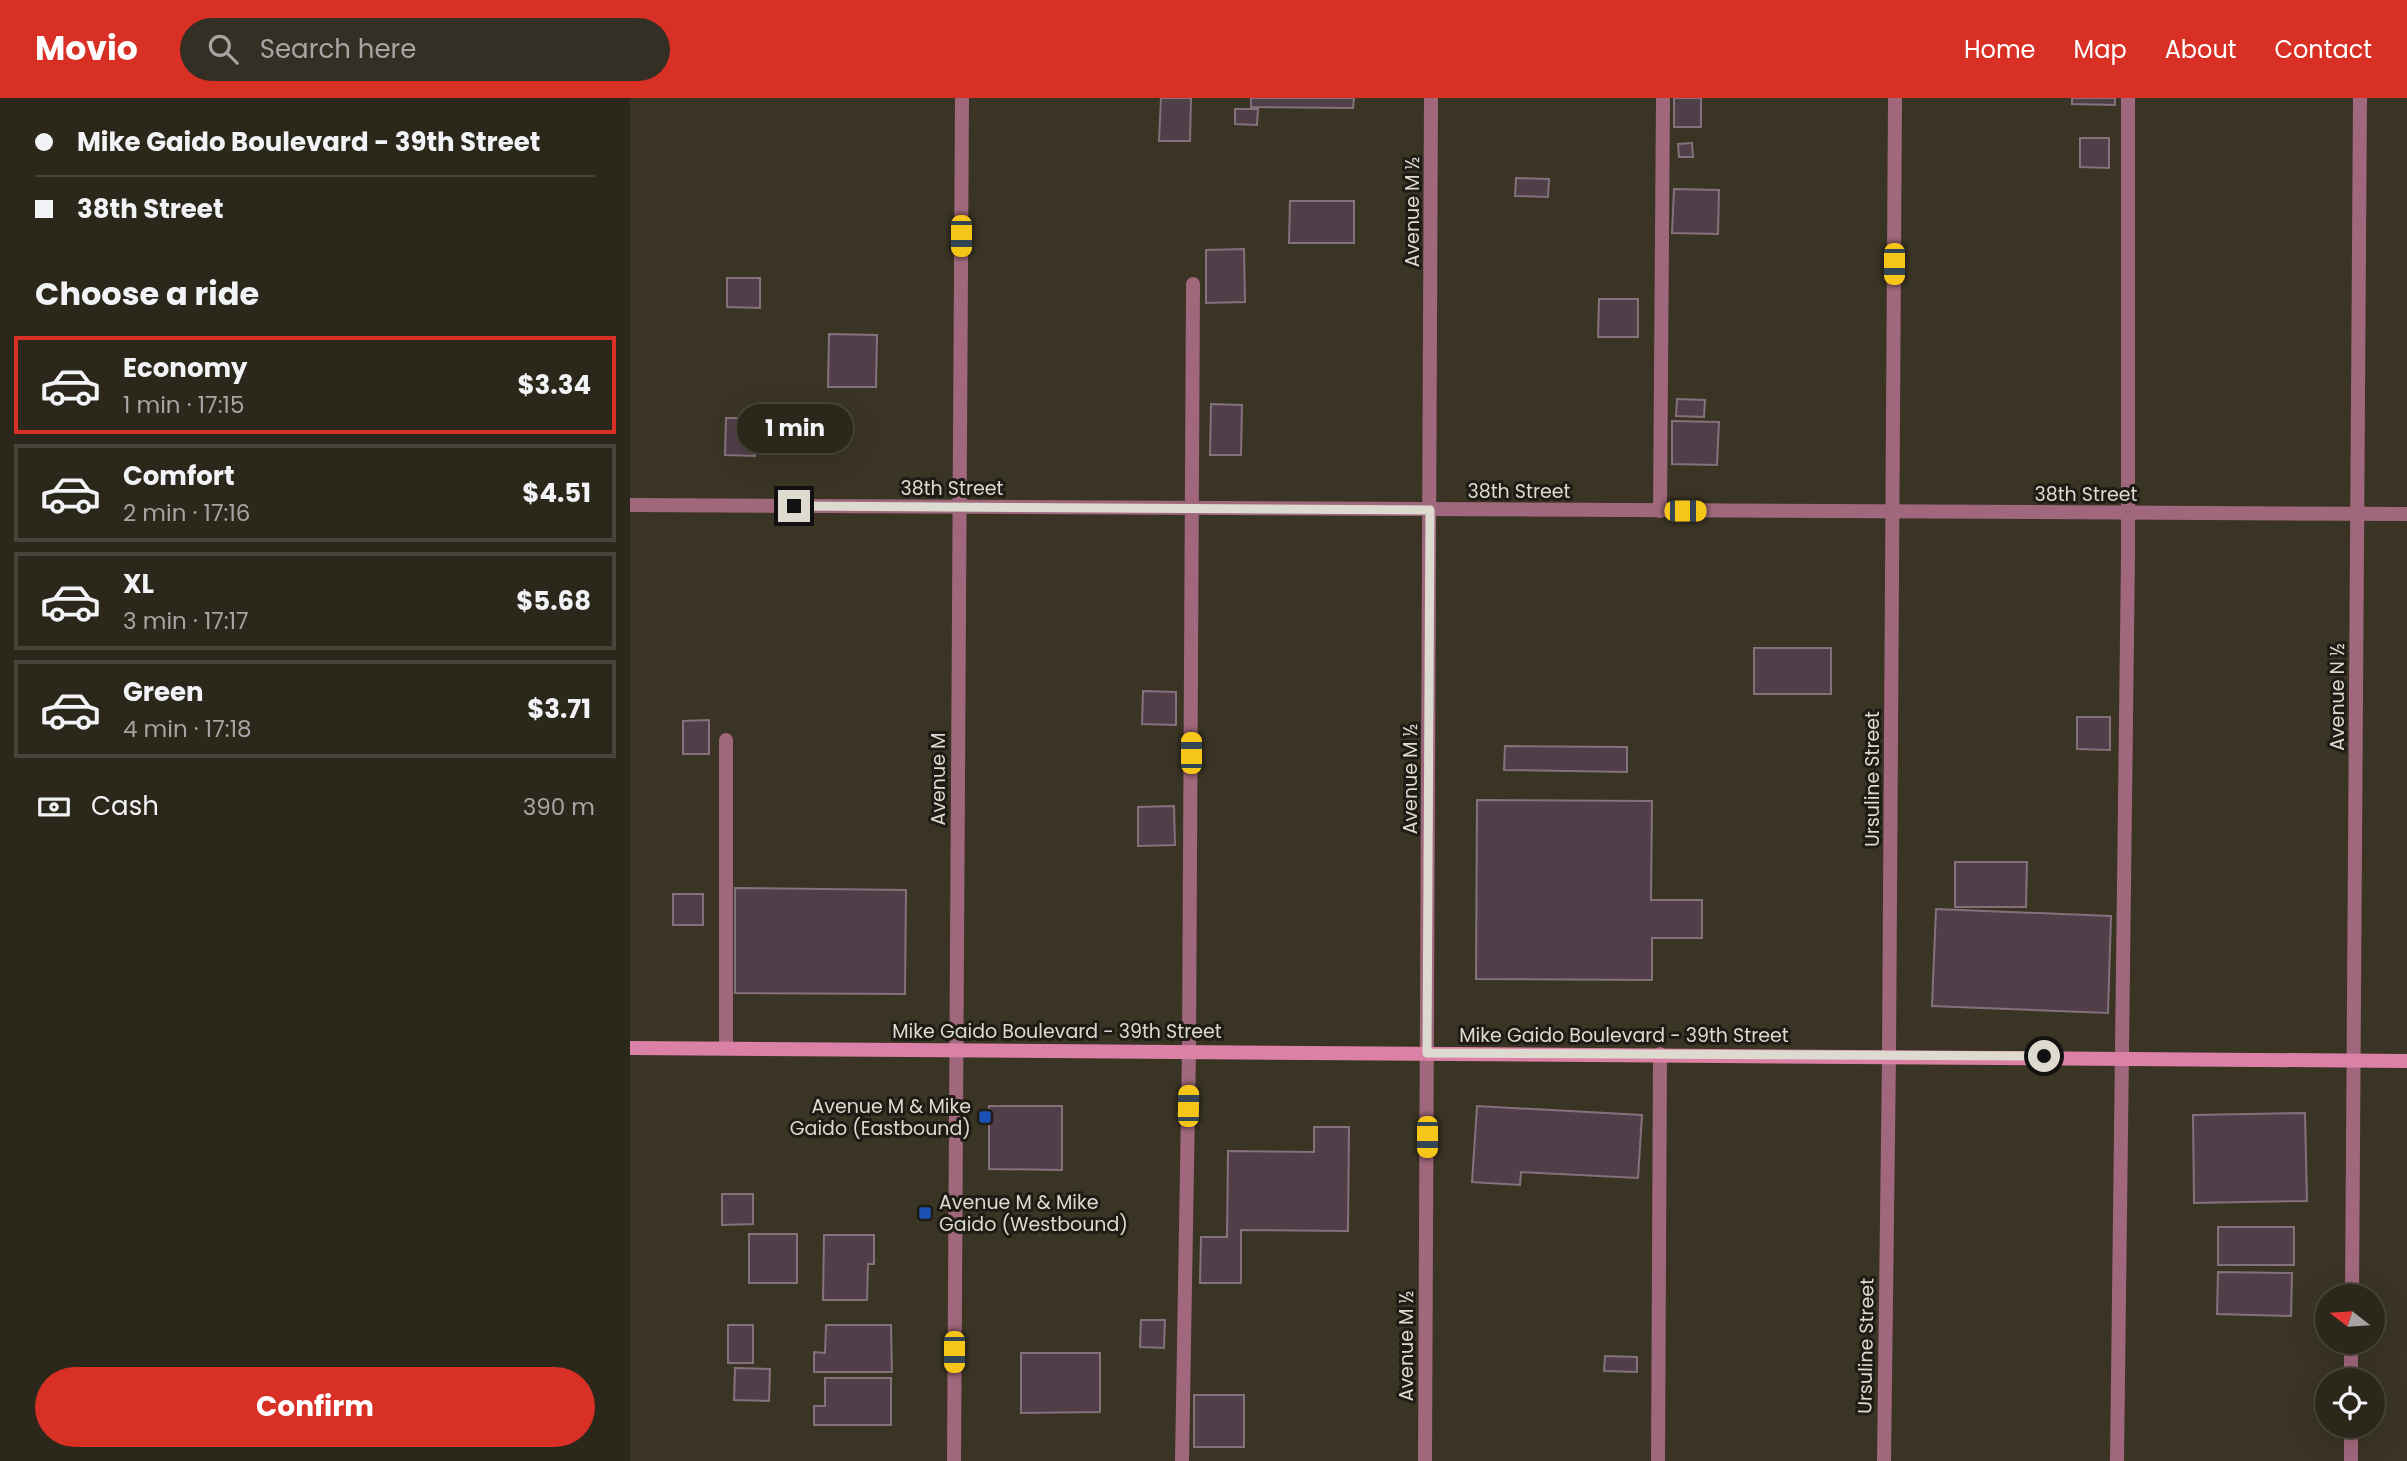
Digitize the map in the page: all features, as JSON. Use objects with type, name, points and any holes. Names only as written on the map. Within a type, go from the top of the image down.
[{"type":"main road","name":"Mike Gaido Boulevard - 39th Street","points":[[630,1048],[2407,1061]]},
{"type":"street","name":"Avenue M","points":[[954,1461],[962,98]]},
{"type":"street","name":"Avenue M ½","points":[[1425,1461],[1431,98]]},
{"type":"street","points":[[1660,511],[1663,98]]},
{"type":"street","name":"Ursuline Street","points":[[1884,1461],[1895,98]]},
{"type":"street","points":[[2117,1461],[2128,513],[2128,98]]},
{"type":"street","name":"Avenue N ½","points":[[2352,1284],[2361,98]]},
{"type":"street","points":[[1182,1461],[1189,1051],[1193,284]]},
{"type":"street","name":"38th Street","points":[[630,505],[2407,514]]},
{"type":"street","points":[[726,740],[726,1048]]},
{"type":"street","points":[[1658,1461],[1660,1054]]},
{"type":"street","points":[[2351,1438],[2351,1461]]},
{"type":"building","points":[[1161,98],[1191,98],[1190,141],[1159,141]]},
{"type":"building","points":[[1251,98],[1354,98],[1353,108],[1251,107]]},
{"type":"building","points":[[1674,98],[1701,98],[1701,127],[1674,127]]},
{"type":"building","points":[[2072,98],[2115,98],[2115,105],[2072,104]]},
{"type":"building","points":[[1235,109],[1258,109],[1257,125],[1235,124]]},
{"type":"building","points":[[2080,138],[2109,138],[2109,168],[2080,167]]},
{"type":"building","points":[[1692,143],[1693,157],[1679,157],[1678,144]]},
{"type":"building","points":[[1516,178],[1549,179],[1548,197],[1515,196]]},
{"type":"building","points":[[1674,189],[1719,190],[1718,234],[1672,233]]},
{"type":"building","points":[[1290,201],[1354,201],[1354,243],[1289,243]]},
{"type":"building","points":[[1244,249],[1245,302],[1206,303],[1206,250]]},
{"type":"building","points":[[727,278],[760,278],[760,308],[727,307]]},
{"type":"building","points":[[1599,299],[1638,299],[1638,337],[1598,337]]},
{"type":"building","points":[[829,334],[877,335],[876,387],[828,387]]},
{"type":"building","points":[[1677,399],[1705,400],[1704,417],[1676,416]]},
{"type":"building","points":[[1211,404],[1242,405],[1241,455],[1210,455]]},
{"type":"building","points":[[726,418],[755,418],[755,456],[725,455]]},
{"type":"building","points":[[1672,421],[1719,422],[1717,465],[1672,464]]},
{"type":"building","points":[[1754,648],[1831,648],[1831,694],[1754,694]]},
{"type":"building","points":[[1143,691],[1176,692],[1176,725],[1142,724]]},
{"type":"building","points":[[2077,717],[2110,717],[2110,750],[2077,749]]},
{"type":"building","points":[[709,720],[709,754],[683,754],[683,721]]},
{"type":"building","points":[[1505,746],[1627,747],[1627,772],[1504,770]]},
{"type":"building","points":[[1477,800],[1652,801],[1651,900],[1702,900],[1702,938],[1652,938],[1652,980],[1476,979]]},
{"type":"building","points":[[1174,806],[1175,845],[1138,846],[1138,807]]},
{"type":"building","points":[[1955,862],[2027,862],[2026,907],[1955,907]]},
{"type":"building","points":[[735,888],[906,890],[905,994],[735,993]]},
{"type":"building","points":[[673,894],[703,894],[703,925],[673,925]]},
{"type":"building","points":[[1936,909],[2111,916],[2108,1013],[1932,1006]]},
{"type":"building","points":[[989,1106],[1062,1106],[1062,1170],[989,1169]]},
{"type":"building","points":[[1477,1106],[1642,1115],[1638,1178],[1521,1172],[1520,1185],[1472,1182]]},
{"type":"building","points":[[2305,1113],[2307,1201],[2194,1203],[2193,1115]]},
{"type":"building","points":[[1314,1127],[1349,1127],[1348,1231],[1241,1230],[1241,1283],[1200,1283],[1201,1237],[1227,1237],[1228,1151],[1314,1152]]},
{"type":"building","points":[[722,1194],[753,1194],[753,1224],[722,1225]]},
{"type":"building","points":[[2218,1227],[2294,1227],[2294,1265],[2218,1265]]},
{"type":"building","points":[[749,1234],[797,1234],[797,1283],[749,1283]]},
{"type":"building","points":[[824,1235],[874,1235],[874,1264],[868,1264],[867,1300],[823,1300]]},
{"type":"building","points":[[2218,1272],[2292,1273],[2291,1316],[2217,1314]]},
{"type":"building","points":[[1141,1320],[1165,1320],[1164,1348],[1140,1347]]},
{"type":"building","points":[[728,1325],[753,1325],[753,1363],[728,1363]]},
{"type":"building","points":[[826,1325],[891,1325],[892,1372],[814,1372],[814,1352],[825,1353]]},
{"type":"building","points":[[1021,1353],[1100,1353],[1100,1412],[1021,1413]]},
{"type":"building","points":[[1605,1356],[1637,1357],[1637,1372],[1604,1371]]},
{"type":"building","points":[[735,1368],[770,1369],[769,1401],[734,1400]]},
{"type":"building","points":[[825,1378],[891,1378],[891,1425],[814,1425],[814,1406],[825,1406]]},
{"type":"building","points":[[1194,1395],[1244,1395],[1244,1447],[1194,1447]]},
{"type":"place","name":"Avenue M & Mike Gaido (Eastbound)","points":[[985,1117]]},
{"type":"place","name":"Avenue M & Mike Gaido (Westbound)","points":[[925,1213]]},
{"type":"route","points":[[794,506],[1430,510],[1427,1053],[2044,1056]]}]
